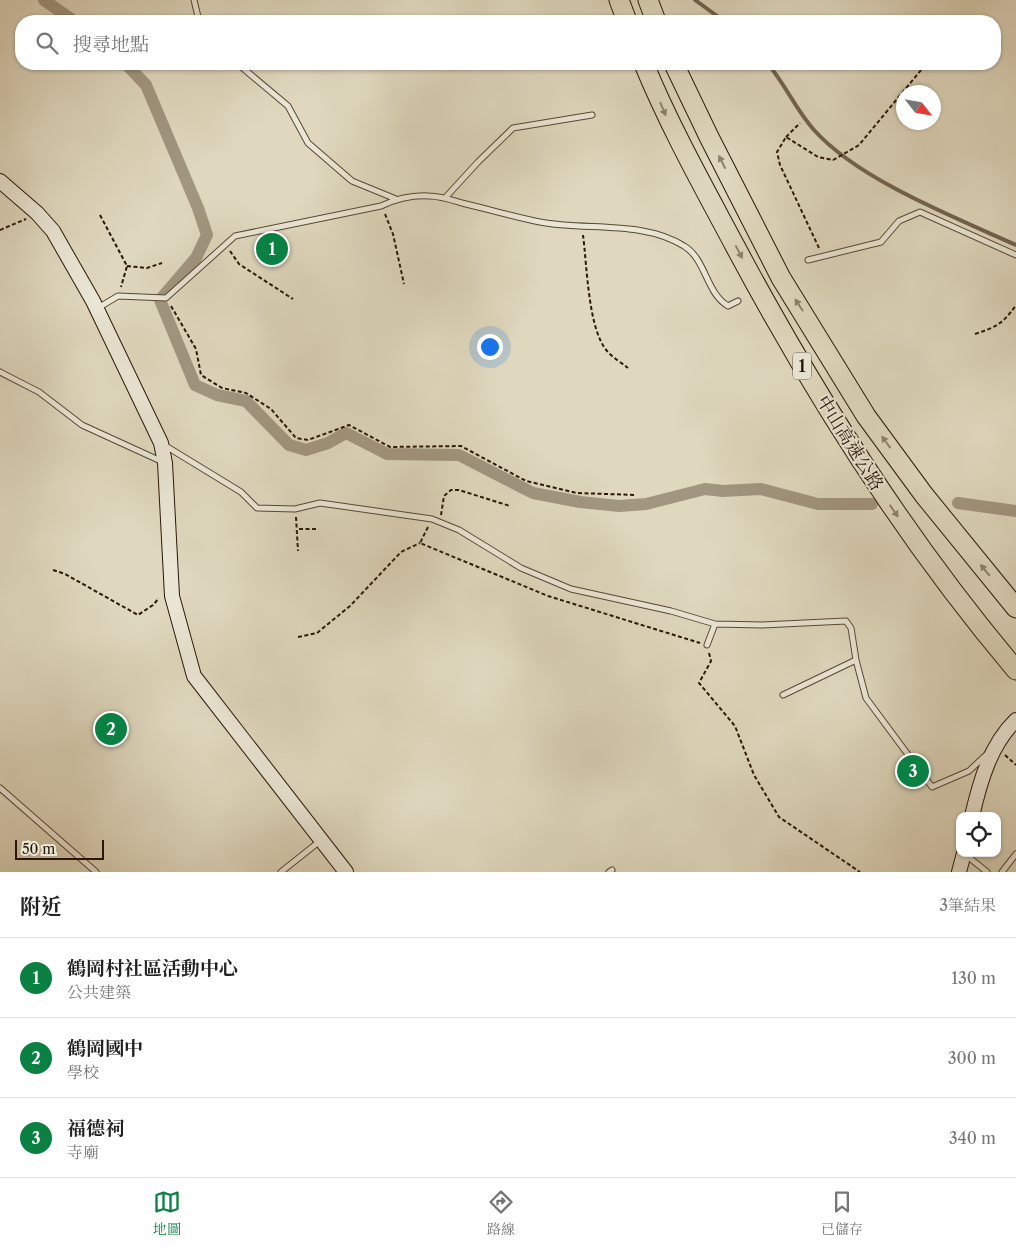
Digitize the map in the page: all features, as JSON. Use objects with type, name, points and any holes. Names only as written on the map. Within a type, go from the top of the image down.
[{"type":"highway","points":[[619,0],[625,15]]},
{"type":"highway","points":[[648,0],[654,15]]},
{"type":"highway","name":"中山高速公路","points":[[647,70],[666,116],[776,322],[867,472],[934,568],[1016,670]]},
{"type":"highway","name":"中山高速公路","points":[[677,70],[709,138],[781,278],[866,416],[924,495],[1016,608]]},
{"type":"street","points":[[0,181],[37,213],[53,231],[96,308],[162,443],[165,463],[172,596],[194,676],[320,841],[346,872]]},
{"type":"street","points":[[973,812],[981,780],[996,746],[1016,720]]},
{"type":"street","points":[[959,872],[963,857]]},
{"type":"lane","points":[[194,0],[198,15]]},
{"type":"lane","points":[[245,70],[288,106],[308,143],[352,181],[396,199]]},
{"type":"lane","points":[[445,198],[513,128],[592,115]]},
{"type":"lane","points":[[96,308],[118,296],[166,298],[235,236],[381,206],[396,199],[429,196],[445,198],[540,222],[582,227],[620,227],[663,237],[683,245],[693,252],[720,301],[728,306],[738,301]]},
{"type":"lane","points":[[808,260],[881,242],[899,221],[920,212],[1016,254]]},
{"type":"lane","points":[[0,372],[39,392],[82,425],[165,463]]},
{"type":"lane","points":[[162,443],[241,492],[257,508],[295,509],[320,503],[432,519],[458,530],[521,568],[571,589],[671,611],[715,624],[762,625],[846,621],[851,628],[856,660],[866,698],[932,787],[969,771],[996,746]]},
{"type":"lane","points":[[707,645],[715,624]]},
{"type":"lane","points":[[783,695],[856,660]]},
{"type":"lane","points":[[0,788],[96,872]]},
{"type":"lane","points":[[281,872],[320,841]]},
{"type":"lane","points":[[1002,872],[1016,854]]},
{"type":"lane","points":[[969,857],[987,872]]},
{"type":"path","points":[[786,137],[818,157],[833,160],[859,145],[921,70]]},
{"type":"path","points":[[800,123],[786,137],[778,152],[780,165],[823,256]]},
{"type":"path","points":[[381,206],[393,234],[404,284]]},
{"type":"path","points":[[0,230],[37,213]]},
{"type":"path","points":[[100,215],[127,266],[118,296]]},
{"type":"path","points":[[582,227],[594,321],[599,339],[607,352],[628,368]]},
{"type":"path","points":[[225,245],[239,264],[292,300]]},
{"type":"path","points":[[127,266],[147,268],[162,263]]},
{"type":"path","points":[[166,298],[196,349],[201,375],[222,388],[246,394],[271,409],[296,438],[308,440],[349,425],[390,447],[461,446],[526,481],[578,493],[636,495]]},
{"type":"path","points":[[975,334],[996,327],[1005,320],[1016,305]]},
{"type":"path","points":[[440,522],[444,496],[451,490],[459,490],[510,506]]},
{"type":"path","points":[[295,509],[299,529],[298,551]]},
{"type":"path","points":[[298,636],[317,633],[350,606],[401,552],[420,542],[432,519]]},
{"type":"path","points":[[299,529],[317,528]]},
{"type":"path","points":[[420,542],[548,596],[707,645],[711,661],[699,683],[734,726],[754,775],[779,817],[860,872]]},
{"type":"path","points":[[53,570],[65,574],[138,615],[154,605],[161,595],[172,596]]},
{"type":"waterway","points":[[44,0],[65,15]]},
{"type":"waterway","points":[[695,0],[716,15]]},
{"type":"waterway","points":[[132,70],[146,85],[198,208],[207,235],[196,258],[160,300],[195,385],[217,395],[246,401],[289,445],[306,450],[328,443],[346,433],[387,454],[459,455],[533,493],[580,502],[619,506],[646,504],[705,489],[723,491],[761,489],[818,504],[872,504]]},
{"type":"waterway","points":[[772,70],[814,130],[833,148],[856,165],[909,196],[1016,245]]},
{"type":"waterway","points":[[958,503],[1016,511]]},
{"type":"place","name":"鶴岡村社區活動中心","points":[[272,249]]},
{"type":"place","name":"鶴岡國中","points":[[111,729]]},
{"type":"place","name":"福德祠","points":[[913,771]]}]
